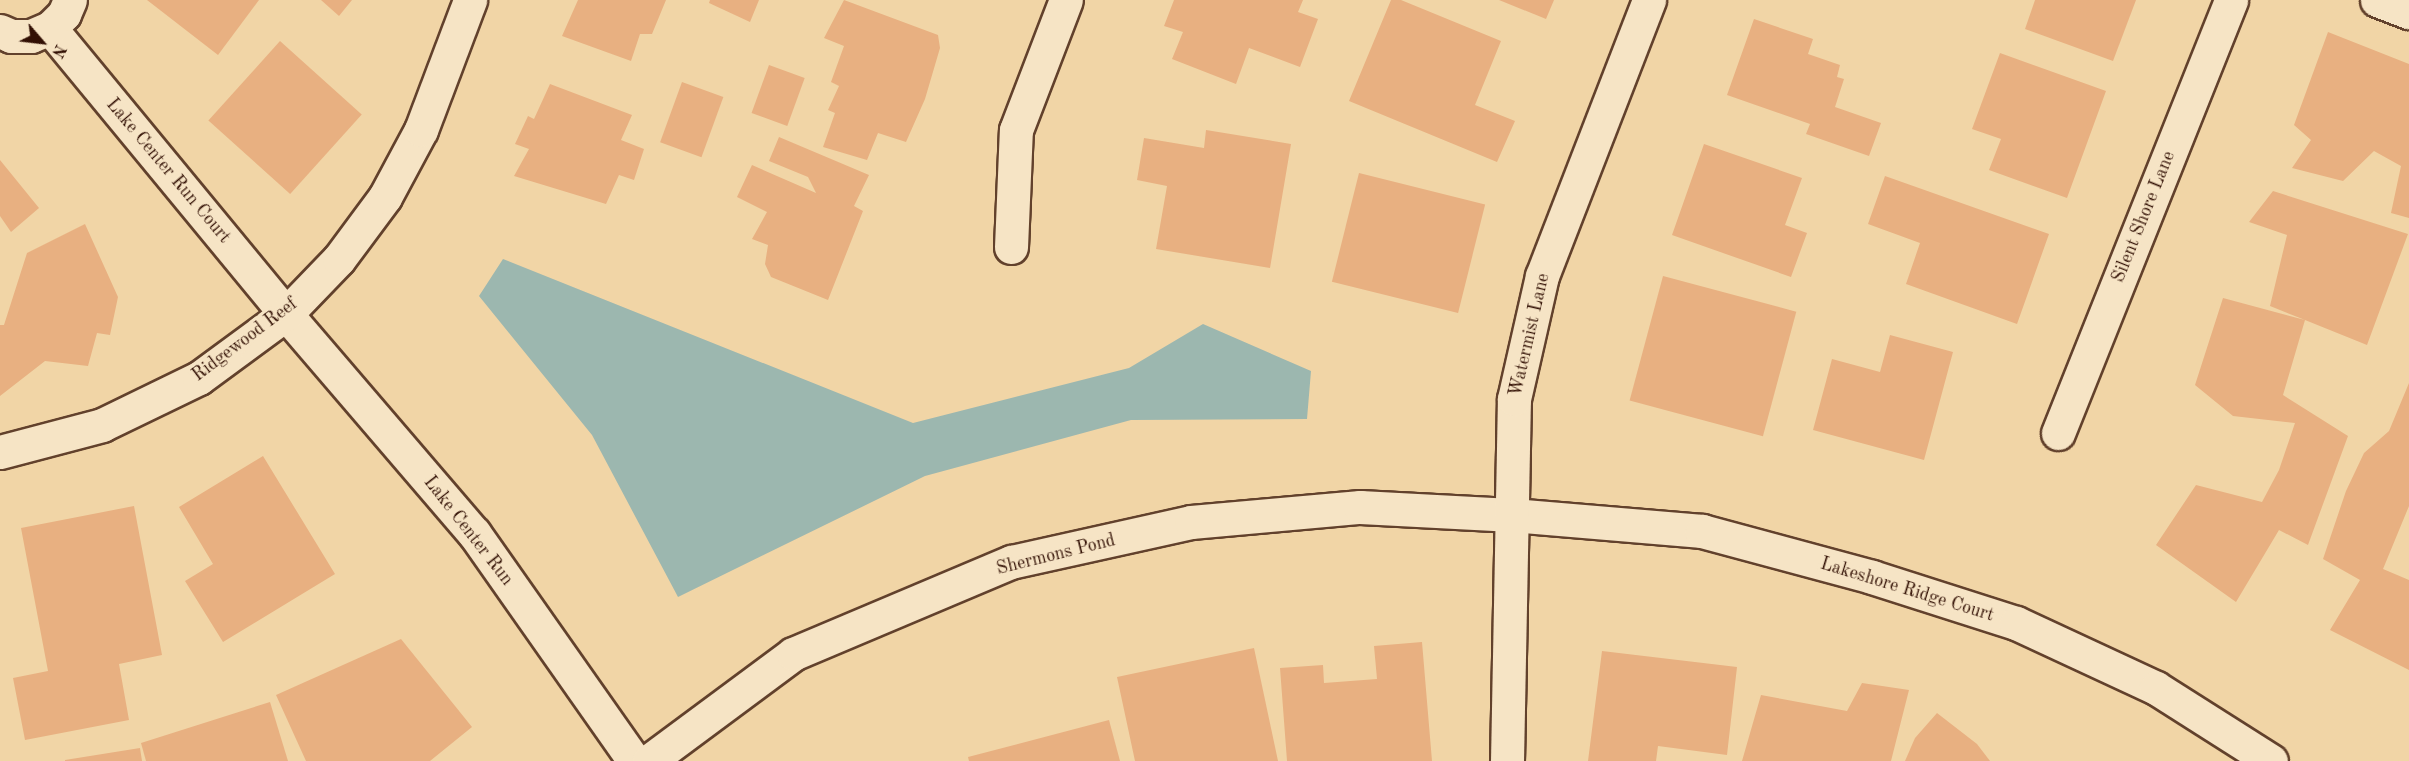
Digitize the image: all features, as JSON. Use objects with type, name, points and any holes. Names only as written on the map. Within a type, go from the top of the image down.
[{"type":"street","points":[[0,31],[11,36],[31,36],[50,28],[64,14],[70,0]]},
{"type":"street","name":"Ridgewood Reef","points":[[0,452],[102,425],[199,378],[285,314],[339,259],[385,197],[421,130],[470,0]]},
{"type":"street","points":[[1011,246],[1016,130],[1066,0]]},
{"type":"street","name":"Watermist Lane","points":[[1507,761],[1514,399],[1542,276],[1649,0]]},
{"type":"street","name":"Silent Shore Lane","points":[[2058,434],[2231,0]]},
{"type":"street","points":[[2377,0],[2409,12]]},
{"type":"street","name":"Lake Center Run Court","points":[[50,28],[285,314]]},
{"type":"street","name":"Lake Center Run","points":[[285,314],[474,533],[634,761]]},
{"type":"street","name":"Shermons Pond","points":[[649,761],[793,654],[1011,562],[1191,522],[1360,507],[1512,515]]},
{"type":"street","name":"Lakeshore Ridge Court","points":[[1512,515],[1702,531],[1872,577],[2016,623],[2156,688],[2271,761]]},
{"type":"water","points":[[503,259],[913,423],[1129,368],[1203,324],[1311,371],[1307,419],[1131,420],[925,476],[678,597],[592,435],[479,296]]},
{"type":"building","points":[[147,0],[259,0],[218,55]]},
{"type":"building","points":[[321,0],[352,0],[339,16]]},
{"type":"building","points":[[578,0],[666,0],[652,34],[640,34],[631,61],[562,36]]},
{"type":"building","points":[[710,0],[759,0],[750,22],[709,3]]},
{"type":"building","points":[[844,0],[938,35],[940,48],[925,99],[906,142],[878,133],[867,160],[823,147],[835,113],[828,110],[839,86],[831,82],[844,46],[824,38]]},
{"type":"building","points":[[1174,0],[1303,0],[1298,12],[1318,19],[1300,67],[1249,48],[1236,84],[1172,59],[1183,32],[1164,26]]},
{"type":"building","points":[[1391,0],[1401,0],[1501,41],[1475,105],[1515,121],[1497,162],[1349,101]]},
{"type":"building","points":[[1499,0],[1554,0],[1546,19]]},
{"type":"building","points":[[2035,0],[2136,0],[2113,61],[2025,29]]},
{"type":"building","points":[[1754,19],[1813,39],[1808,54],[1840,65],[1837,77],[1844,79],[1835,107],[1881,123],[1869,156],[1806,134],[1810,124],[1727,95]]},
{"type":"building","points":[[2328,32],[2409,64],[2409,218],[2391,213],[2401,166],[2374,151],[2343,181],[2292,168],[2311,140],[2294,125]]},
{"type":"building","points":[[280,41],[362,115],[290,194],[208,121]]},
{"type":"building","points":[[2000,53],[2106,91],[2067,198],[1989,170],[2001,139],[1972,129]]},
{"type":"building","points":[[769,65],[805,78],[787,126],[752,113]]},
{"type":"building","points":[[682,82],[723,97],[701,157],[660,142]]},
{"type":"building","points":[[550,84],[632,115],[621,140],[644,149],[634,180],[619,175],[606,204],[514,176],[529,149],[515,144],[528,116],[534,119]]},
{"type":"building","points":[[1206,130],[1291,144],[1270,268],[1156,249],[1167,186],[1137,180],[1144,138],[1204,148]]},
{"type":"building","points":[[779,137],[869,175],[854,206],[863,211],[828,300],[771,277],[765,264],[768,245],[752,239],[767,212],[737,197],[752,165],[816,193],[808,177],[769,161]]},
{"type":"building","points":[[1704,144],[1802,178],[1785,225],[1807,233],[1791,277],[1672,235]]},
{"type":"building","points":[[0,160],[39,208],[11,232],[0,216]]},
{"type":"building","points":[[1359,173],[1485,204],[1458,313],[1332,282]]},
{"type":"building","points":[[1885,176],[2049,234],[2017,324],[1906,284],[1920,243],[1868,224]]},
{"type":"building","points":[[2273,191],[2408,234],[2367,345],[2270,306],[2287,235],[2249,222]]},
{"type":"building","points":[[85,224],[118,297],[110,335],[97,333],[88,366],[45,361],[0,396],[0,325],[4,325],[27,253]]},
{"type":"building","points":[[1663,276],[1796,312],[1763,436],[1630,401]]},
{"type":"building","points":[[2223,298],[2305,320],[2283,395],[2348,436],[2308,545],[2279,530],[2236,602],[2156,545],[2196,485],[2262,502],[2279,470],[2295,423],[2233,416],[2195,385]]},
{"type":"building","points":[[1890,335],[1953,352],[1924,460],[1813,430],[1832,359],[1880,372]]},
{"type":"building","points":[[2409,383],[2409,506],[2383,569],[2409,580],[2409,670],[2330,630],[2360,580],[2323,559],[2346,491],[2364,453],[2389,431]]},
{"type":"building","points":[[263,456],[335,574],[223,642],[185,581],[213,564],[179,507]]},
{"type":"building","points":[[134,506],[162,655],[119,664],[129,720],[25,740],[13,678],[48,671],[21,528]]},
{"type":"building","points":[[401,639],[472,727],[430,761],[306,761],[276,695]]},
{"type":"building","points":[[1422,642],[1432,761],[1287,761],[1280,668],[1323,665],[1324,683],[1377,679],[1374,646]]},
{"type":"building","points":[[1254,648],[1278,761],[1135,761],[1117,677]]},
{"type":"building","points":[[1602,651],[1737,667],[1727,755],[1658,746],[1656,761],[1588,761]]},
{"type":"building","points":[[1862,683],[1909,690],[1891,761],[1742,761],[1761,695],[1847,711]]},
{"type":"building","points":[[270,702],[288,761],[146,761],[141,743]]},
{"type":"building","points":[[1937,713],[1977,744],[1990,761],[1905,761],[1915,738]]},
{"type":"building","points":[[1109,720],[1120,761],[969,761],[968,757]]},
{"type":"building","points":[[140,748],[142,761],[65,761],[65,760]]}]
